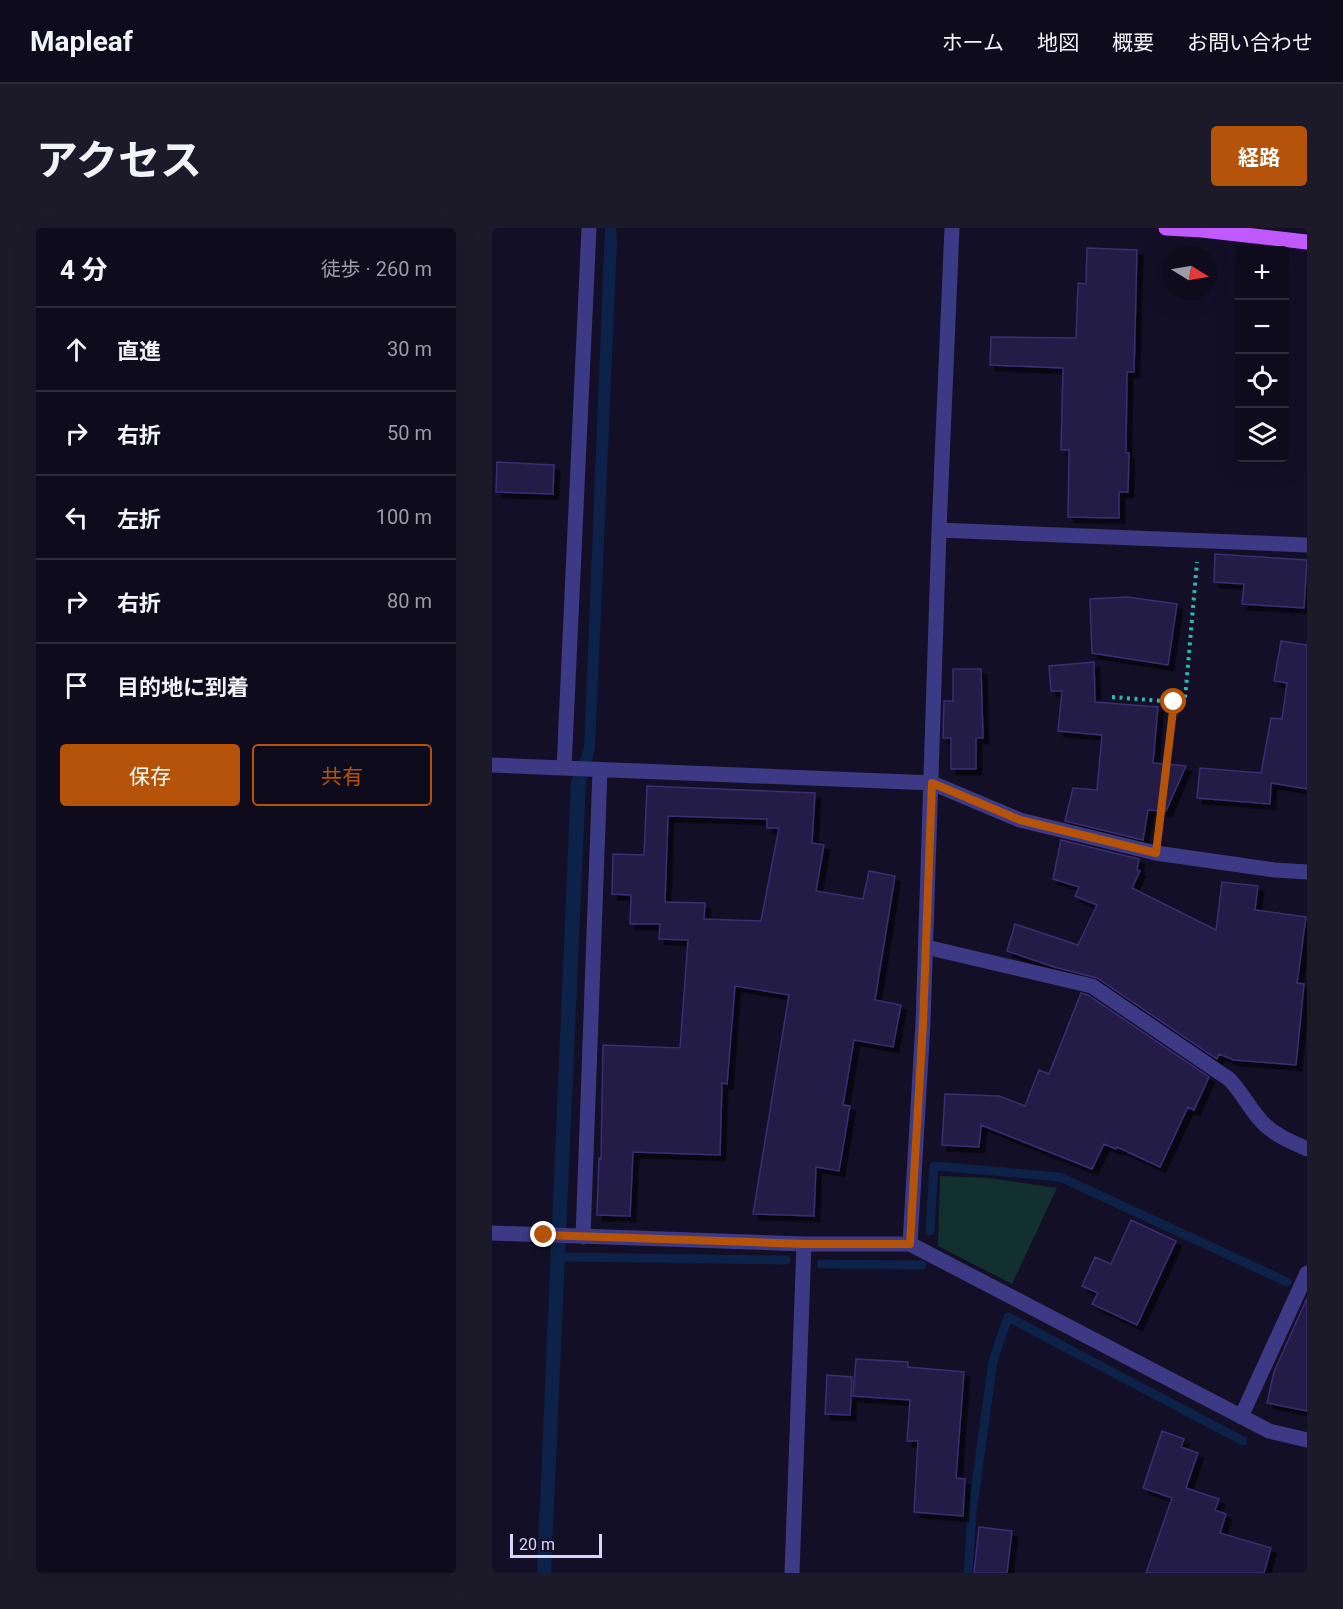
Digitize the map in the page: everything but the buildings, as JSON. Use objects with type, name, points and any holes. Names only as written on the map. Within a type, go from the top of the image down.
[{"type":"main road","points":[[1166,228],[1307,242]]},
{"type":"street","points":[[568,769],[589,228]]},
{"type":"street","points":[[910,1244],[926,947],[939,530],[952,228]]},
{"type":"street","points":[[939,530],[1307,544]]},
{"type":"street","points":[[492,765],[932,783],[1020,820],[1156,853],[1275,870],[1307,872]]},
{"type":"street","points":[[577,1236],[596,770]]},
{"type":"street","points":[[926,947],[1092,986],[1229,1079],[1240,1090],[1263,1124],[1278,1135],[1307,1149]]},
{"type":"street","points":[[492,1233],[804,1244],[910,1244],[1269,1431],[1307,1440]]},
{"type":"street","points":[[792,1573],[804,1244]]},
{"type":"street","points":[[1241,1417],[1307,1273]]},
{"type":"path","points":[[1112,697],[1174,702],[1185,699],[1199,540]]},
{"type":"path","points":[[1156,853],[1174,702]]},
{"type":"green space","points":[[940,1176],[989,1178],[1057,1188],[1012,1284],[938,1246]]},
{"type":"water","points":[[605,228],[616,228],[617,242],[595,749],[586,782],[551,1573],[537,1573],[571,781],[584,749]]},
{"type":"waterway","points":[[930,1231],[934,1166],[1060,1177],[1287,1282]]},
{"type":"waterway","points":[[564,1257],[786,1260]]},
{"type":"waterway","points":[[821,1264],[922,1265]]},
{"type":"waterway","points":[[968,1573],[972,1513],[993,1361],[1008,1317],[1243,1441]]},
{"type":"route","points":[[544,1235],[804,1244],[910,1244],[923,1023],[932,783],[1020,820],[1156,853],[1174,702]]}]
